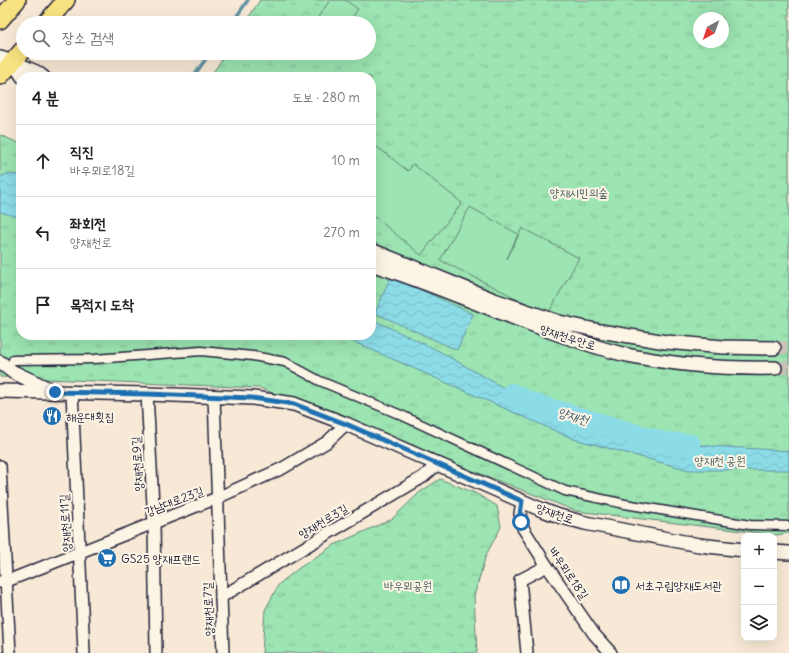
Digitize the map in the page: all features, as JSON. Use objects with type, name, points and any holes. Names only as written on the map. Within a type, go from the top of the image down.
[{"type":"main road","points":[[0,20],[17,0]]},
{"type":"main road","points":[[52,16],[66,0]]},
{"type":"main road","points":[[0,76],[12,56]]},
{"type":"street","points":[[12,56],[20,72]]},
{"type":"street","points":[[18,60],[36,72]]},
{"type":"street","name":"양재천우안로","points":[[376,252],[491,304],[586,344],[627,355],[664,361],[713,366],[775,368]]},
{"type":"street","name":"양재천우안로","points":[[376,266],[491,304],[559,322],[607,332],[666,342],[722,347],[774,348]]},
{"type":"street","points":[[6,361],[94,359],[201,351],[253,356],[285,362],[320,381],[401,415],[565,491],[625,504],[750,525],[789,526]]},
{"type":"street","points":[[6,361],[13,372],[55,392]]},
{"type":"street","name":"양재천로","points":[[0,391],[214,396],[252,398],[294,404],[346,424],[559,516],[585,523],[699,545],[741,550]]},
{"type":"street","name":"양재천로11길","points":[[72,392],[84,653]]},
{"type":"street","name":"양재천로9길","points":[[147,394],[154,523],[156,653]]},
{"type":"street","name":"양재천로7길","points":[[214,396],[223,653]]},
{"type":"street","name":"강남대로23길","points":[[3,582],[217,498],[283,468],[327,442],[346,424]]},
{"type":"street","name":"양재천로3길","points":[[220,598],[423,477],[438,464]]},
{"type":"street","points":[[0,466],[3,582],[10,653]]},
{"type":"street","name":"바우뫼로18길","points":[[522,501],[520,514],[523,528],[594,634],[611,653]]},
{"type":"street","points":[[777,552],[789,553]]},
{"type":"street","points":[[527,653],[520,580],[548,566]]},
{"type":"green space","name":"양재시민의숲","points":[[260,0],[789,0],[789,533],[777,535],[777,533],[759,533],[576,511],[260,388],[0,377],[0,135],[16,142],[16,340],[376,340],[376,72],[213,72],[221,60],[376,60],[376,16],[250,16]]},
{"type":"green space","points":[[330,0],[345,0],[358,9],[353,16],[319,16]]},
{"type":"green space","points":[[376,146],[408,171],[413,164],[462,203],[421,255],[376,218]]},
{"type":"green space","points":[[470,207],[518,234],[507,259],[522,228],[579,258],[548,314],[440,260]]},
{"type":"green space","name":"바우뫼공원","points":[[440,479],[475,493],[497,506],[501,527],[486,555],[474,596],[477,653],[262,653],[265,610],[279,584],[299,568],[334,545],[392,519],[420,492]]},
{"type":"water","points":[[7,174],[16,175],[16,217],[0,212],[0,177]]},
{"type":"water","points":[[391,276],[473,314],[457,350],[376,313]]},
{"type":"water","points":[[376,321],[437,350],[532,404],[664,443],[789,451],[789,470],[689,470],[574,439],[349,340],[376,340]]},
{"type":"waterway","points":[[237,16],[248,0]]},
{"type":"waterway","points":[[197,72],[205,60]]},
{"type":"waterway","name":"양재천","points":[[512,394],[532,404],[664,443],[690,445]]},
{"type":"tunnel","points":[[774,348],[789,347]]},
{"type":"tunnel","points":[[775,368],[789,367]]},
{"type":"place","name":"해운대횟집","points":[[52,416]]},
{"type":"place","name":"GS25 양재프랜드","points":[[107,558]]},
{"type":"place","name":"서초구립양재도서관","points":[[621,585]]},
{"type":"route","points":[[55,392],[252,398],[294,404],[346,424],[522,501],[520,514],[521,522]]},
{"type":"park label","name":"양재천 공원","points":[[720,460]]}]
